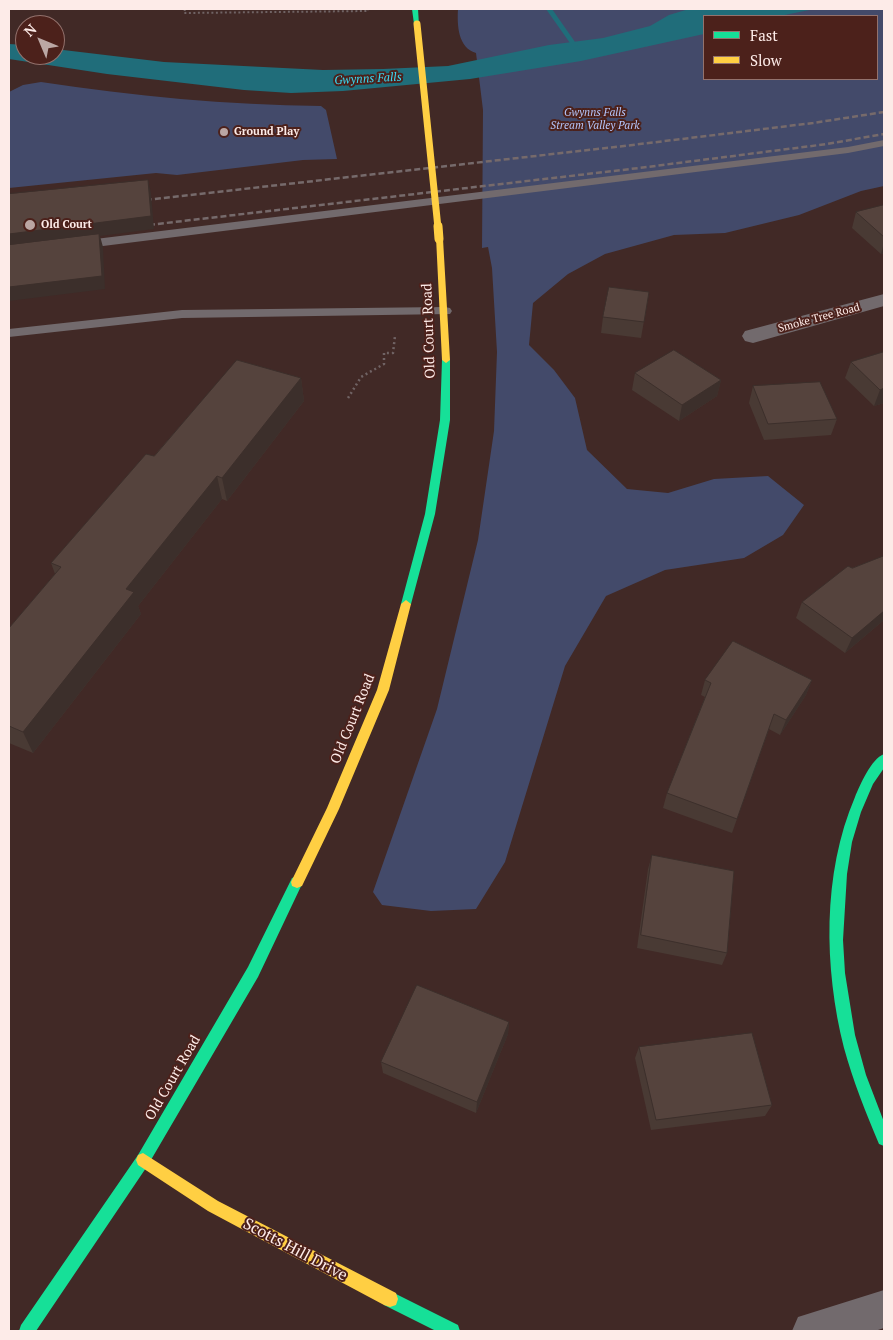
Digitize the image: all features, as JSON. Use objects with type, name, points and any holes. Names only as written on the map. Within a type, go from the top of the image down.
[{"type":"main road","name":"Old Court Road","points":[[26,1331],[143,1160],[253,972],[333,809],[383,690],[430,514],[445,420],[447,369],[445,311],[415,9]]},
{"type":"main road","points":[[884,760],[865,787],[846,842],[839,899],[838,961],[845,1021],[866,1096],[884,1139]]},
{"type":"main road","name":"Scotts Hill Drive","points":[[143,1160],[212,1206],[452,1331]]},
{"type":"street","name":"Smoke Tree Road","points":[[753,336],[884,300]]},
{"type":"street","points":[[812,1331],[884,1309]]},
{"type":"lane","points":[[67,246],[515,192],[848,150],[884,143]]},
{"type":"lane","points":[[9,334],[182,314],[445,311]]},
{"type":"path","points":[[185,9],[184,13],[368,11],[368,9]]},
{"type":"path","points":[[348,398],[361,378],[384,364],[384,353],[393,353],[395,336]]},
{"type":"green space","name":"Gwynns Falls Stream Valley Park","points":[[458,9],[884,9],[884,186],[861,191],[799,215],[725,233],[674,235],[605,254],[568,274],[533,303],[529,345],[554,370],[575,398],[587,450],[627,489],[668,493],[714,479],[768,476],[804,505],[783,535],[744,558],[665,570],[606,596],[565,666],[505,862],[476,909],[431,911],[382,905],[373,892],[437,709],[478,540],[494,431],[497,352],[492,268],[488,247],[482,248],[483,110],[476,53],[465,46],[459,29]]},
{"type":"green space","points":[[41,82],[181,99],[321,106],[326,110],[337,159],[303,160],[177,175],[156,173],[9,188],[9,92],[23,85]]},
{"type":"water","name":"Gwynns Falls","points":[[689,9],[814,9],[785,15],[703,15],[703,34],[581,61],[470,79],[343,91],[291,93],[244,90],[48,65],[65,65],[65,50],[164,62],[323,70],[448,66],[549,45],[603,38],[650,26],[669,15]]},
{"type":"water","name":"Gwynns Falls","points":[[9,44],[15,44],[15,60],[9,59]]},
{"type":"building","points":[[148,180],[151,216],[9,234],[9,194]]},
{"type":"building","points":[[884,205],[884,237],[856,212]]},
{"type":"building","points":[[99,234],[102,276],[9,287],[9,245]]},
{"type":"building","points":[[609,287],[649,292],[644,322],[603,317]]},
{"type":"building","points":[[674,350],[721,380],[682,405],[635,373]]},
{"type":"building","points":[[884,352],[884,388],[880,390],[851,362]]},
{"type":"building","points":[[237,360],[301,378],[222,478],[217,476],[126,589],[134,592],[23,732],[9,726],[9,628],[61,567],[51,563],[146,454],[154,456]]},
{"type":"building","points":[[820,382],[837,419],[768,424],[753,386]]},
{"type":"building","points":[[884,556],[884,611],[852,638],[802,602],[848,566],[852,568]]},
{"type":"building","points":[[733,641],[812,680],[786,720],[774,714],[737,819],[667,793],[711,683],[705,680]]},
{"type":"building","points":[[652,855],[734,871],[727,953],[641,935]]},
{"type":"building","points":[[417,985],[509,1022],[477,1102],[381,1062]]},
{"type":"building","points":[[752,1033],[772,1105],[656,1120],[639,1047]]},
{"type":"waterway","points":[[549,9],[579,52]]},
{"type":"railway","points":[[137,201],[624,146],[813,123],[884,112]]},
{"type":"railway","points":[[140,226],[639,168],[827,144],[884,134]]},
{"type":"traffic: fast","points":[[415,9],[417,24]]},
{"type":"traffic: fast","points":[[406,604],[430,514],[445,420],[446,360]]},
{"type":"traffic: fast","points":[[884,759],[867,784],[855,812],[846,842],[840,874],[837,907],[839,973],[842,1005],[848,1035],[859,1075],[884,1139]]},
{"type":"traffic: fast","points":[[27,1331],[143,1160],[253,972],[297,882]]},
{"type":"traffic: fast","points":[[390,1299],[452,1331]]},
{"type":"traffic: slow","points":[[417,24],[439,239]]},
{"type":"traffic: slow","points":[[439,239],[446,360]]},
{"type":"traffic: slow","points":[[297,882],[333,809],[383,690],[406,604]]},
{"type":"traffic: slow","points":[[143,1160],[213,1206],[390,1299]]},
{"type":"place","name":"Ground Play","points":[[224,132]]},
{"type":"place","name":"Old Court","points":[[30,225]]}]
